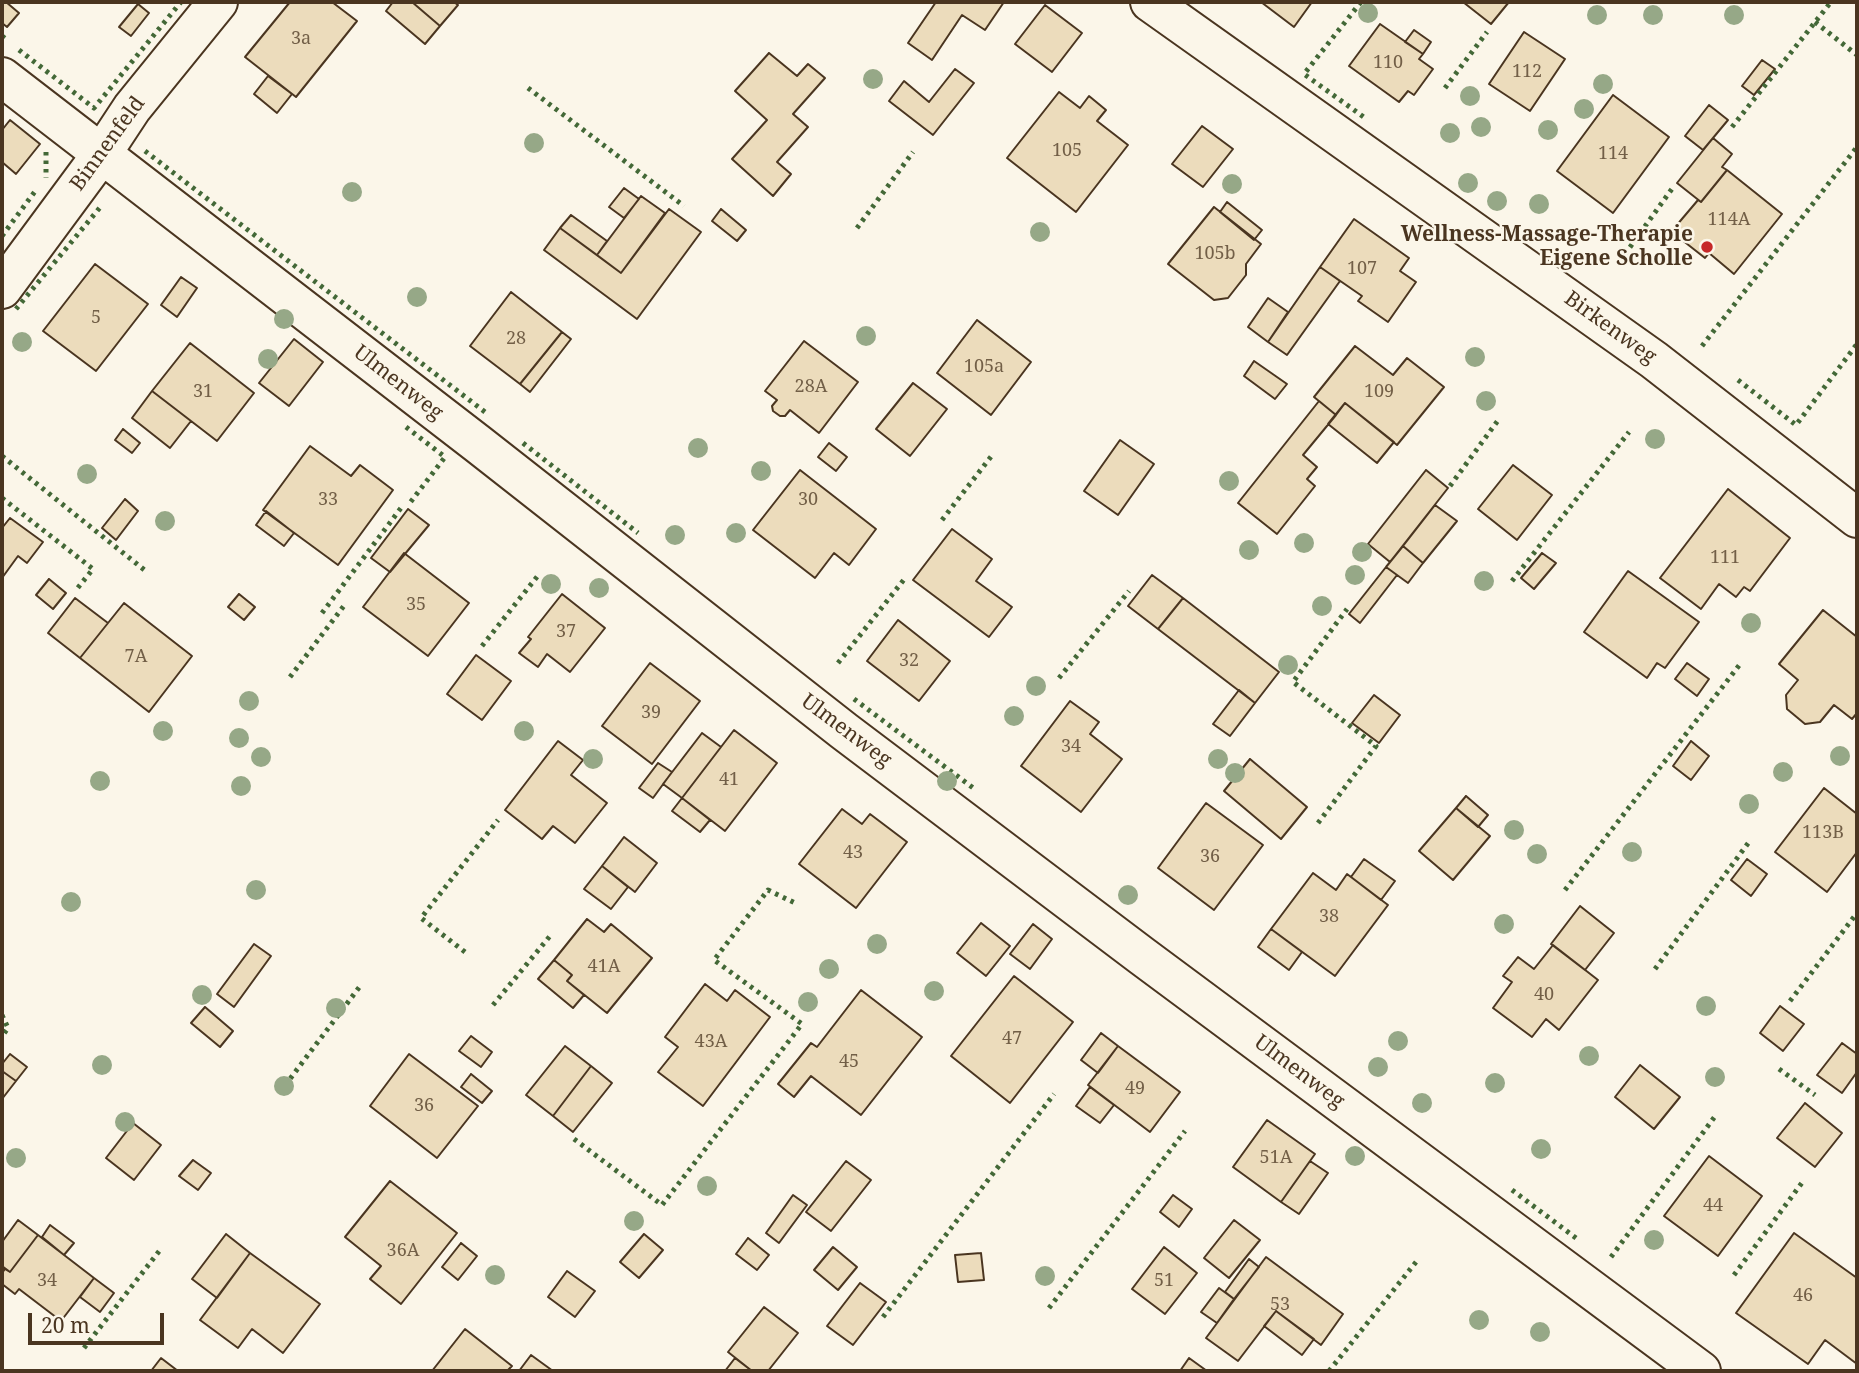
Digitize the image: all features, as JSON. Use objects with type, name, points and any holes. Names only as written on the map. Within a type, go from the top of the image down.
[{"type":"street","name":"Binnenfeld","points":[[2,289],[101,155],[132,108],[218,2]]},
{"type":"street","name":"Birkenweg","points":[[1150,2],[1654,360],[1857,518]]},
{"type":"street","name":"Ulmenweg","points":[[2,77],[478,444],[844,731],[1701,1371]]},
{"type":"building","points":[[2,2],[6,2],[19,13],[7,27],[2,23]]},
{"type":"building","points":[[290,2],[332,2],[357,21],[296,97],[245,57]]},
{"type":"building","points":[[393,2],[412,2],[440,26],[425,44],[386,11]]},
{"type":"building","points":[[412,2],[454,2],[458,5],[440,26]]},
{"type":"building","points":[[936,2],[1004,2],[985,30],[962,15],[932,60],[908,43]]},
{"type":"building","points":[[1261,2],[1312,2],[1294,27]]},
{"type":"building","points":[[1463,2],[1509,2],[1491,24]]},
{"type":"building","points":[[138,4],[149,13],[131,36],[119,27]]},
{"type":"building","points":[[1045,5],[1082,33],[1052,72],[1015,44]]},
{"type":"building","points":[[1380,24],[1423,54],[1419,59],[1433,69],[1414,95],[1408,91],[1399,102],[1349,66]]},
{"type":"building","points":[[1414,30],[1431,42],[1423,54],[1405,42]]},
{"type":"building","points":[[1524,32],[1565,59],[1530,111],[1489,84]]},
{"type":"building","points":[[769,53],[797,76],[808,64],[825,78],[793,114],[808,127],[777,162],[791,174],[773,196],[732,159],[767,120],[735,91]]},
{"type":"building","points":[[1762,60],[1775,69],[1754,95],[1742,86]]},
{"type":"building","points":[[955,69],[974,83],[933,135],[889,101],[904,81],[929,102]]},
{"type":"building","points":[[268,76],[292,94],[277,113],[254,94]]},
{"type":"building","points":[[1059,92],[1080,108],[1089,96],[1106,110],[1097,121],[1128,145],[1076,212],[1007,158]]},
{"type":"building","points":[[1613,95],[1669,137],[1613,213],[1557,171]]},
{"type":"building","points":[[1709,105],[1728,120],[1703,150],[1685,136]]},
{"type":"building","points":[[10,120],[40,144],[16,174],[2,162],[2,130]]},
{"type":"building","points":[[1202,126],[1233,149],[1203,187],[1172,164]]},
{"type":"building","points":[[1713,138],[1732,154],[1722,167],[1727,170],[1701,202],[1677,183]]},
{"type":"building","points":[[1727,170],[1782,214],[1734,274],[1709,253],[1705,258],[1677,236],[1681,231],[1676,226],[1698,200],[1701,202]]},
{"type":"building","points":[[624,188],[639,199],[624,218],[609,207]]},
{"type":"building","points":[[641,196],[665,213],[621,273],[597,255]]},
{"type":"building","points":[[1227,202],[1262,230],[1254,240],[1220,212]]},
{"type":"building","points":[[1214,207],[1261,244],[1246,264],[1246,275],[1228,298],[1214,300],[1168,264]]},
{"type":"building","points":[[669,209],[701,232],[637,319],[544,250],[560,228],[621,273]]},
{"type":"building","points":[[721,209],[746,230],[737,241],[712,221]]},
{"type":"building","points":[[571,215],[607,241],[597,255],[560,228]]},
{"type":"building","points":[[1354,219],[1409,258],[1400,271],[1416,282],[1388,322],[1358,301],[1362,296],[1320,267]]},
{"type":"building","points":[[95,264],[148,304],[96,371],[43,331]]},
{"type":"building","points":[[1320,267],[1340,281],[1287,355],[1268,342]]},
{"type":"building","points":[[181,277],[197,288],[177,317],[161,305]]},
{"type":"building","points":[[511,292],[562,332],[520,384],[470,346]]},
{"type":"building","points":[[1268,298],[1288,312],[1268,342],[1248,327]]},
{"type":"building","points":[[977,320],[1031,362],[991,415],[937,373]]},
{"type":"building","points":[[562,332],[571,339],[530,392],[520,384]]},
{"type":"building","points":[[294,339],[323,362],[289,406],[259,383]]},
{"type":"building","points":[[804,341],[858,382],[819,433],[790,410],[785,416],[773,411],[772,406],[777,400],[765,391]]},
{"type":"building","points":[[190,343],[254,393],[217,441],[152,391]]},
{"type":"building","points":[[1355,346],[1393,375],[1407,358],[1444,387],[1397,445],[1345,403],[1336,415],[1314,397]]},
{"type":"building","points":[[1254,361],[1287,384],[1275,399],[1244,376]]},
{"type":"building","points":[[913,383],[947,409],[910,456],[876,429]]},
{"type":"building","points":[[152,391],[191,421],[170,448],[132,418]]},
{"type":"building","points":[[1319,401],[1336,415],[1303,455],[1317,467],[1307,479],[1315,486],[1277,534],[1238,503]]},
{"type":"building","points":[[1345,403],[1394,442],[1377,463],[1328,424]]},
{"type":"building","points":[[123,429],[140,443],[132,453],[115,440]]},
{"type":"building","points":[[1120,440],[1154,464],[1118,515],[1084,491]]},
{"type":"building","points":[[829,443],[847,457],[836,471],[818,457]]},
{"type":"building","points":[[310,446],[351,476],[360,465],[393,490],[338,565],[263,510]]},
{"type":"building","points":[[1513,465],[1552,495],[1517,540],[1478,509]]},
{"type":"building","points":[[800,470],[876,529],[849,565],[834,553],[815,578],[753,530]]},
{"type":"building","points":[[1426,470],[1448,488],[1390,562],[1368,544]]},
{"type":"building","points":[[1728,489],[1790,538],[1750,591],[1744,587],[1736,597],[1719,584],[1701,609],[1660,578]]},
{"type":"building","points":[[125,499],[138,511],[116,540],[102,528]]},
{"type":"building","points":[[1435,505],[1457,521],[1423,563],[1403,546]]},
{"type":"building","points":[[408,509],[429,525],[390,572],[371,558]]},
{"type":"building","points":[[266,511],[294,533],[284,546],[256,525]]},
{"type":"building","points":[[10,518],[43,542],[27,563],[18,556],[2,578],[2,528]]},
{"type":"building","points":[[952,529],[992,559],[976,581],[1012,607],[989,637],[913,580]]},
{"type":"building","points":[[1403,546],[1423,563],[1408,583],[1386,567]]},
{"type":"building","points":[[404,553],[469,603],[428,656],[363,607]]},
{"type":"building","points":[[1542,553],[1556,563],[1534,589],[1521,578]]},
{"type":"building","points":[[1386,567],[1397,575],[1360,623],[1349,614]]},
{"type":"building","points":[[1628,571],[1699,622],[1665,668],[1657,663],[1647,678],[1584,632]]},
{"type":"building","points":[[1152,575],[1183,598],[1158,629],[1128,606]]},
{"type":"building","points":[[49,579],[66,593],[53,609],[36,595]]},
{"type":"building","points":[[239,594],[255,607],[244,620],[228,607]]},
{"type":"building","points":[[562,594],[605,628],[570,672],[547,654],[538,667],[519,653],[531,639],[528,637]]},
{"type":"building","points":[[75,598],[108,623],[80,658],[48,633]]},
{"type":"building","points":[[1183,598],[1279,672],[1255,703],[1158,629]]},
{"type":"building","points":[[124,603],[192,656],[149,712],[80,658]]},
{"type":"building","points":[[1823,610],[1857,637],[1857,713],[1852,719],[1834,705],[1820,722],[1805,724],[1787,709],[1786,695],[1798,680],[1779,664]]},
{"type":"building","points":[[898,620],[950,661],[919,701],[867,661]]},
{"type":"building","points":[[476,655],[511,681],[482,720],[447,694]]},
{"type":"building","points":[[650,663],[700,701],[652,764],[602,726]]},
{"type":"building","points":[[1687,663],[1709,679],[1697,696],[1675,679]]},
{"type":"building","points":[[1239,690],[1255,703],[1230,736],[1213,724]]},
{"type":"building","points":[[1374,695],[1400,715],[1379,743],[1352,723]]},
{"type":"building","points":[[1070,701],[1099,722],[1090,734],[1122,759],[1081,812],[1021,766]]},
{"type":"building","points":[[734,730],[777,763],[725,831],[682,798]]},
{"type":"building","points":[[702,733],[721,747],[682,798],[663,784]]},
{"type":"building","points":[[558,741],[583,760],[571,775],[607,803],[575,843],[553,826],[542,839],[505,810]]},
{"type":"building","points":[[1691,741],[1709,756],[1691,780],[1673,766]]},
{"type":"building","points":[[1250,759],[1307,807],[1281,839],[1224,791]]},
{"type":"building","points":[[658,763],[672,772],[653,798],[639,788]]},
{"type":"building","points":[[1824,788],[1857,814],[1857,852],[1827,892],[1775,852]]},
{"type":"building","points":[[1466,796],[1488,815],[1478,827],[1456,808]]},
{"type":"building","points":[[682,798],[710,820],[700,832],[672,811]]},
{"type":"building","points":[[1206,803],[1263,845],[1214,910],[1158,868]]},
{"type":"building","points":[[1456,808],[1490,836],[1453,880],[1419,851]]},
{"type":"building","points":[[842,809],[862,824],[870,814],[907,842],[856,908],[799,864]]},
{"type":"building","points":[[624,837],[657,863],[635,892],[602,866]]},
{"type":"building","points":[[1364,859],[1395,881],[1381,900],[1351,877]]},
{"type":"building","points":[[1747,859],[1767,874],[1751,896],[1731,880]]},
{"type":"building","points":[[602,866],[628,887],[611,909],[584,889]]},
{"type":"building","points":[[1313,873],[1336,890],[1347,874],[1388,905],[1335,976],[1271,929]]},
{"type":"building","points":[[1580,906],[1614,933],[1585,970],[1551,944]]},
{"type":"building","points":[[587,919],[604,932],[611,924],[652,958],[607,1013],[567,981],[572,975],[554,960]]},
{"type":"building","points":[[981,923],[1010,946],[986,976],[957,953]]},
{"type":"building","points":[[1033,924],[1052,939],[1030,969],[1010,954]]},
{"type":"building","points":[[1271,929],[1302,952],[1289,970],[1258,947]]},
{"type":"building","points":[[254,944],[271,956],[234,1007],[217,994]]},
{"type":"building","points":[[1553,945],[1598,980],[1559,1030],[1546,1019],[1532,1037],[1493,1008],[1512,982],[1503,976],[1518,957],[1534,969]]},
{"type":"building","points":[[554,960],[572,975],[567,981],[584,995],[573,1008],[538,979]]},
{"type":"building","points":[[1014,976],[1073,1022],[1010,1103],[951,1056]]},
{"type":"building","points":[[705,984],[727,1001],[735,990],[770,1017],[703,1106],[658,1072],[678,1047],[665,1037]]},
{"type":"building","points":[[861,990],[922,1037],[861,1115],[811,1076],[794,1097],[778,1084],[811,1043],[817,1047]]},
{"type":"building","points":[[1780,1006],[1804,1024],[1783,1051],[1760,1033]]},
{"type":"building","points":[[205,1007],[233,1031],[220,1047],[191,1023]]},
{"type":"building","points":[[1101,1033],[1118,1046],[1098,1073],[1081,1060]]},
{"type":"building","points":[[471,1036],[492,1052],[481,1067],[459,1051]]},
{"type":"building","points":[[1842,1043],[1857,1054],[1857,1072],[1842,1093],[1817,1075]]},
{"type":"building","points":[[565,1046],[591,1066],[553,1116],[526,1095]]},
{"type":"building","points":[[1118,1046],[1180,1092],[1150,1132],[1088,1085]]},
{"type":"building","points":[[10,1054],[27,1067],[16,1081],[2,1071],[2,1064]]},
{"type":"building","points":[[409,1054],[478,1106],[437,1158],[370,1106]]},
{"type":"building","points":[[1640,1065],[1680,1097],[1654,1129],[1615,1097]]},
{"type":"building","points":[[591,1066],[612,1083],[573,1132],[553,1116]]},
{"type":"building","points":[[2,1071],[16,1081],[2,1099]]},
{"type":"building","points":[[471,1074],[492,1091],[482,1103],[461,1087]]},
{"type":"building","points":[[1090,1087],[1114,1105],[1100,1123],[1076,1106]]},
{"type":"building","points":[[1805,1103],[1842,1133],[1815,1167],[1777,1138]]},
{"type":"building","points":[[1267,1120],[1315,1154],[1281,1202],[1233,1167]]},
{"type":"building","points":[[133,1123],[161,1145],[134,1180],[106,1158]]},
{"type":"building","points":[[1709,1156],[1762,1196],[1718,1256],[1664,1216]]},
{"type":"building","points":[[193,1160],[211,1173],[198,1190],[179,1176]]},
{"type":"building","points":[[846,1161],[871,1180],[831,1231],[806,1212]]},
{"type":"building","points":[[1310,1161],[1328,1173],[1299,1214],[1281,1202]]},
{"type":"building","points":[[390,1181],[457,1233],[401,1304],[370,1279],[381,1266],[345,1237]]},
{"type":"building","points":[[793,1195],[807,1205],[779,1243],[766,1233]]},
{"type":"building","points":[[1173,1195],[1192,1209],[1179,1227],[1160,1212]]},
{"type":"building","points":[[18,1220],[38,1235],[10,1272],[2,1266],[2,1242]]},
{"type":"building","points":[[1234,1220],[1260,1240],[1229,1278],[1204,1258]]},
{"type":"building","points":[[50,1225],[74,1243],[64,1255],[42,1237]]},
{"type":"building","points":[[1794,1233],[1857,1278],[1857,1364],[1825,1340],[1808,1364],[1736,1313]]},
{"type":"building","points":[[226,1234],[250,1253],[217,1298],[192,1279]]},
{"type":"building","points":[[644,1234],[663,1250],[639,1278],[620,1262]]},
{"type":"building","points":[[38,1235],[94,1278],[61,1321],[19,1289],[15,1294],[2,1284],[2,1273],[5,1269],[10,1272]]},
{"type":"building","points":[[748,1238],[769,1255],[757,1270],[736,1254]]},
{"type":"building","points":[[461,1243],[477,1256],[458,1280],[442,1267]]},
{"type":"building","points":[[833,1247],[857,1267],[838,1290],[814,1270]]},
{"type":"building","points":[[1164,1247],[1197,1273],[1165,1314],[1132,1289]]},
{"type":"building","points":[[250,1253],[320,1304],[283,1353],[252,1329],[238,1348],[200,1320]]},
{"type":"building","points":[[981,1253],[984,1280],[958,1282],[955,1255]]},
{"type":"building","points":[[1266,1257],[1343,1314],[1321,1345],[1276,1311],[1238,1361],[1206,1338]]},
{"type":"building","points":[[1249,1259],[1259,1267],[1234,1299],[1225,1292]]},
{"type":"building","points":[[567,1271],[595,1291],[575,1317],[548,1297]]},
{"type":"building","points":[[94,1278],[114,1293],[100,1312],[80,1297]]},
{"type":"building","points":[[860,1283],[886,1302],[853,1345],[827,1326]]},
{"type":"building","points":[[1219,1288],[1234,1299],[1217,1323],[1201,1312]]},
{"type":"building","points":[[764,1307],[798,1333],[768,1371],[752,1371],[728,1352]]},
{"type":"building","points":[[1276,1311],[1314,1339],[1302,1355],[1264,1326]]},
{"type":"building","points":[[465,1329],[512,1366],[507,1371],[432,1371]]},
{"type":"building","points":[[531,1355],[553,1371],[519,1371]]},
{"type":"building","points":[[161,1358],[178,1371],[151,1371]]},
{"type":"building","points":[[735,1358],[752,1371],[725,1371]]},
{"type":"building","points":[[1189,1358],[1207,1371],[1180,1371]]},
{"type":"hedge","points":[[19,50],[94,108],[181,2]]},
{"type":"hedge","points":[[1361,2],[1304,74],[1365,118]]},
{"type":"hedge","points":[[1732,127],[1831,2]]},
{"type":"hedge","points":[[1815,22],[1857,55]]},
{"type":"hedge","points":[[1445,88],[1487,32]]},
{"type":"hedge","points":[[2,36],[8,41]]},
{"type":"hedge","points":[[528,88],[684,206]]},
{"type":"hedge","points":[[1702,346],[1857,147]]},
{"type":"hedge","points":[[145,151],[485,412]]},
{"type":"hedge","points":[[46,152],[46,178]]},
{"type":"hedge","points":[[857,228],[913,152]]},
{"type":"hedge","points":[[1620,261],[1674,186]]},
{"type":"hedge","points":[[2,236],[36,190]]},
{"type":"hedge","points":[[16,309],[102,205]]},
{"type":"hedge","points":[[1738,380],[1796,425],[1857,344]]},
{"type":"hedge","points":[[1450,486],[1499,419]]},
{"type":"hedge","points":[[406,427],[445,457],[409,504]]},
{"type":"hedge","points":[[1512,581],[1629,432]]},
{"type":"hedge","points":[[523,443],[638,533]]},
{"type":"hedge","points":[[942,520],[993,454]]},
{"type":"hedge","points":[[2,456],[147,572]]},
{"type":"hedge","points":[[2,498],[93,569],[76,590]]},
{"type":"hedge","points":[[322,613],[401,508]]},
{"type":"hedge","points":[[482,646],[540,573]]},
{"type":"hedge","points":[[838,663],[906,577]]},
{"type":"hedge","points":[[1059,678],[1129,591]]},
{"type":"hedge","points":[[290,677],[346,603]]},
{"type":"hedge","points":[[1318,823],[1376,746],[1293,682],[1347,609]]},
{"type":"hedge","points":[[1565,890],[1741,663]]},
{"type":"hedge","points":[[854,699],[976,790]]},
{"type":"hedge","points":[[465,952],[421,918],[498,820]]},
{"type":"hedge","points":[[1655,969],[1749,842]]},
{"type":"hedge","points":[[574,1139],[662,1205],[802,1024],[714,960],[768,890],[795,903]]},
{"type":"hedge","points":[[1790,1001],[1857,913]]},
{"type":"hedge","points":[[493,1005],[550,936]]},
{"type":"hedge","points":[[280,1092],[361,985]]},
{"type":"hedge","points":[[2,1015],[8,1028],[2,1036]]},
{"type":"hedge","points":[[1779,1069],[1815,1095]]},
{"type":"hedge","points":[[883,1317],[1054,1094]]},
{"type":"hedge","points":[[1611,1257],[1716,1115]]},
{"type":"hedge","points":[[1049,1308],[1185,1131]]},
{"type":"hedge","points":[[1734,1275],[1804,1180]]},
{"type":"hedge","points":[[1512,1190],[1576,1238]]},
{"type":"hedge","points":[[84,1348],[160,1250]]},
{"type":"hedge","points":[[1329,1371],[1416,1262]]},
{"type":"place","name":"Wellness-Massage-Therapie Eigene Scholle","points":[[1707,247]]}]
